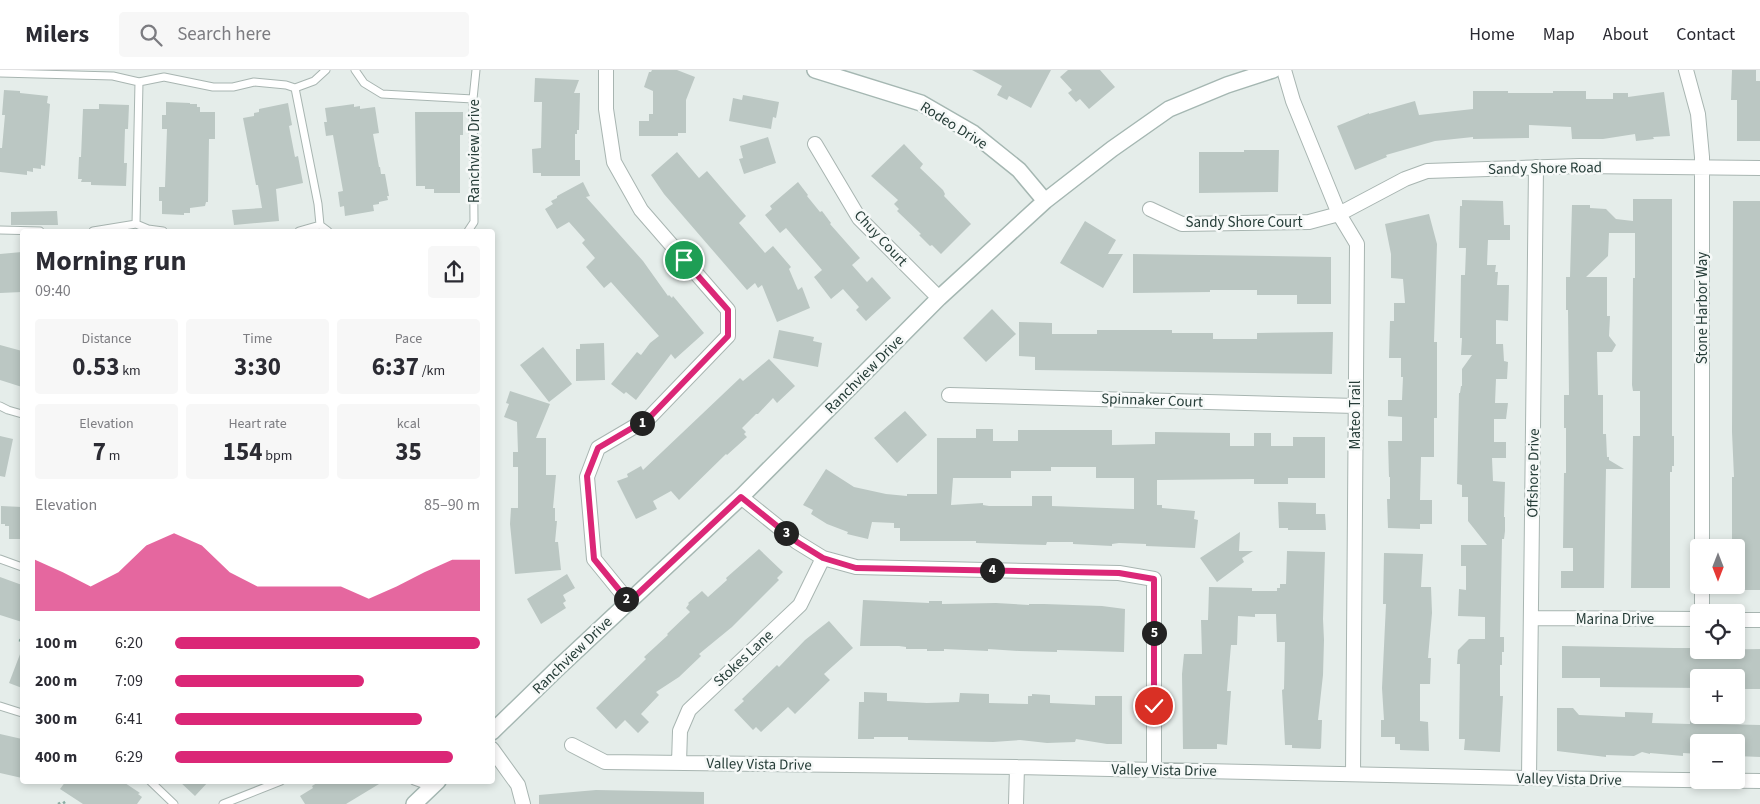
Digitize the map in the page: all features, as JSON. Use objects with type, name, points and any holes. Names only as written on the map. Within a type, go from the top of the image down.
[{"type":"street","points":[[606,70],[606,110],[614,162],[640,210],[728,310],[728,336],[649,418],[598,448],[587,476],[594,559],[629,602]]},
{"type":"street","name":"Rodeo Drive","points":[[815,70],[922,103],[973,133],[1020,170],[1045,201]]},
{"type":"street","name":"Ranchview Drive","points":[[495,729],[741,497],[939,298],[1045,201],[1112,149],[1169,109],[1227,85],[1272,70]]},
{"type":"street","name":"Mateo Trail","points":[[1284,70],[1293,101],[1339,214],[1357,244],[1353,774]]},
{"type":"street","name":"Stone Harbor Way","points":[[1686,70],[1689,75],[1698,114],[1702,167],[1702,539]]},
{"type":"street","name":"Chuy Court","points":[[815,144],[859,218],[939,298]]},
{"type":"street","name":"Sandy Shore Road","points":[[1339,214],[1405,179],[1427,171],[1536,167],[1760,168]]},
{"type":"street","name":"Offshore Drive","points":[[1529,778],[1536,167]]},
{"type":"street","name":"Sandy Shore Court","points":[[1150,210],[1182,224],[1309,222],[1339,214]]},
{"type":"street","name":"Spinnaker Court","points":[[949,395],[1356,406]]},
{"type":"street","points":[[741,497],[797,542],[823,558],[856,568],[1119,573],[1154,579],[1154,770]]},
{"type":"street","name":"Stokes Lane","points":[[679,763],[680,731],[689,710],[800,605],[823,558]]},
{"type":"street","name":"Marina Drive","points":[[1531,618],[1690,619]]},
{"type":"street","points":[[1745,620],[1760,620]]},
{"type":"street","name":"Valley Vista Drive","points":[[572,745],[604,762],[1017,767],[1760,781]]},
{"type":"street","points":[[495,753],[518,785],[523,804]]},
{"type":"street","points":[[1016,804],[1017,767]]},
{"type":"street","points":[[414,804],[432,784]]},
{"type":"lane","points":[[0,73],[113,76],[139,82],[164,76],[213,87],[233,87],[254,82],[286,85],[296,88],[314,81],[326,70]]},
{"type":"lane","points":[[355,70],[364,83],[382,94],[473,100]]},
{"type":"lane","name":"Ranchview Drive","points":[[469,229],[474,222],[473,100],[476,70]]},
{"type":"lane","points":[[136,224],[139,82]]},
{"type":"lane","points":[[296,88],[318,204],[320,225],[325,229]]},
{"type":"lane","points":[[105,229],[136,224],[148,229]]},
{"type":"lane","points":[[306,229],[320,225]]},
{"type":"lane","points":[[0,230],[20,230]]},
{"type":"lane","points":[[0,406],[20,413]]},
{"type":"lane","points":[[0,558],[20,566]]},
{"type":"lane","points":[[0,706],[20,712]]},
{"type":"lane","points":[[153,784],[174,804]]},
{"type":"lane","points":[[223,804],[274,784]]},
{"type":"path","points":[[58,804],[63,801],[65,804]]},
{"type":"building","points":[[652,70],[677,70],[695,77],[686,100],[686,133],[678,133],[678,136],[639,136],[639,121],[649,121],[649,114],[653,114],[653,91],[644,87],[649,72]]},
{"type":"building","points":[[972,70],[1051,70],[1031,108],[1009,96],[1007,100],[997,95],[1002,86]]},
{"type":"building","points":[[1068,70],[1100,70],[1115,87],[1089,109],[1080,99],[1076,102],[1068,93],[1072,90],[1060,77]]},
{"type":"building","points":[[1732,70],[1756,70],[1756,81],[1760,81],[1760,141],[1737,141],[1737,100],[1731,100]]},
{"type":"building","points":[[535,78],[579,80],[574,93],[580,93],[579,130],[575,134],[575,160],[580,160],[580,176],[541,176],[541,173],[533,173],[532,149],[541,148],[542,102],[534,102]]},
{"type":"building","points":[[4,90],[48,96],[47,103],[50,104],[45,166],[41,165],[41,169],[33,168],[33,172],[27,171],[27,175],[0,172],[0,148],[2,148],[5,115],[2,115]]},
{"type":"building","points":[[1473,91],[1553,93],[1553,91],[1586,91],[1586,99],[1613,99],[1613,93],[1628,93],[1628,97],[1664,92],[1670,136],[1636,141],[1635,134],[1603,139],[1572,139],[1571,127],[1529,125],[1529,138],[1473,139],[1473,137],[1435,141],[1386,155],[1387,157],[1355,170],[1337,126],[1369,113],[1415,101],[1419,115],[1473,109]]},
{"type":"building","points":[[743,95],[779,102],[776,118],[773,117],[771,129],[729,121],[733,98],[742,100]]},
{"type":"building","points":[[166,102],[197,104],[197,107],[200,107],[200,112],[215,112],[215,139],[209,139],[208,202],[206,202],[205,206],[190,208],[190,213],[184,213],[184,215],[162,214],[162,201],[159,201],[159,187],[165,187],[167,129],[162,129],[162,115],[166,115]]},
{"type":"building","points":[[288,103],[292,125],[289,126],[295,157],[298,156],[303,183],[276,189],[279,221],[234,225],[232,210],[262,208],[243,118],[254,116],[254,113],[259,112],[259,109]]},
{"type":"building","points":[[99,104],[129,105],[128,129],[125,129],[124,163],[127,163],[126,186],[91,185],[91,182],[81,182],[82,179],[78,179],[83,109],[99,109]]},
{"type":"building","points":[[354,104],[354,107],[360,106],[360,109],[375,107],[379,133],[373,134],[379,167],[381,174],[385,174],[389,196],[387,196],[388,200],[373,205],[374,211],[345,216],[344,206],[340,207],[338,192],[343,191],[333,135],[326,136],[325,108]]},
{"type":"building","points":[[415,112],[463,112],[463,135],[460,135],[460,193],[434,193],[434,189],[416,186]]},
{"type":"building","points":[[768,137],[776,163],[744,174],[739,159],[743,158],[740,146]]},
{"type":"building","points":[[904,144],[923,164],[920,168],[943,190],[944,196],[971,224],[941,254],[932,245],[930,246],[919,235],[921,234],[897,211],[899,209],[894,204],[898,200],[871,176]]},
{"type":"building","points":[[1244,150],[1279,150],[1278,192],[1199,193],[1199,152],[1244,152]]},
{"type":"building","points":[[677,152],[699,178],[707,171],[746,216],[739,223],[765,253],[773,246],[791,267],[789,269],[798,290],[802,287],[810,308],[777,322],[762,285],[758,288],[755,283],[747,290],[664,194],[651,175]]},
{"type":"building","points":[[583,182],[590,196],[586,197],[643,261],[668,296],[672,298],[673,296],[704,333],[675,359],[671,354],[636,400],[611,384],[637,352],[641,355],[650,343],[659,336],[611,282],[604,288],[586,267],[595,258],[582,243],[585,240],[569,222],[557,229],[545,209],[553,204],[551,201],[557,198],[557,196]]},
{"type":"building","points":[[798,182],[820,212],[822,211],[830,224],[860,258],[852,265],[867,282],[872,277],[891,298],[866,321],[856,310],[859,307],[843,289],[831,299],[814,277],[822,270],[786,228],[780,233],[765,215],[772,209],[770,206]]},
{"type":"building","points":[[1633,199],[1672,199],[1672,436],[1674,436],[1674,466],[1672,466],[1672,472],[1670,472],[1670,588],[1631,588],[1633,436],[1640,436],[1640,391],[1633,391],[1632,385],[1635,233],[1609,233],[1608,256],[1586,277],[1607,277],[1607,316],[1610,316],[1609,336],[1616,345],[1612,352],[1597,352],[1598,395],[1603,395],[1603,434],[1606,434],[1607,457],[1624,469],[1606,469],[1604,588],[1561,588],[1561,571],[1573,571],[1573,548],[1563,548],[1564,473],[1566,473],[1564,395],[1569,395],[1566,277],[1570,277],[1572,205],[1590,205],[1590,208],[1606,209],[1616,219],[1633,221]]},
{"type":"building","points":[[1462,200],[1503,201],[1504,225],[1510,225],[1510,240],[1488,240],[1487,265],[1496,265],[1495,272],[1498,272],[1497,285],[1509,285],[1508,321],[1496,320],[1496,344],[1503,344],[1504,361],[1508,362],[1507,379],[1496,379],[1495,403],[1508,403],[1506,419],[1494,419],[1494,442],[1506,442],[1506,458],[1492,458],[1493,481],[1505,482],[1505,531],[1504,539],[1502,539],[1500,637],[1504,637],[1504,652],[1502,652],[1502,665],[1500,665],[1500,696],[1503,696],[1500,752],[1464,750],[1465,739],[1459,739],[1460,664],[1457,664],[1458,650],[1469,639],[1485,639],[1485,617],[1458,616],[1459,589],[1466,590],[1466,566],[1461,566],[1461,545],[1487,545],[1468,521],[1468,497],[1462,497],[1462,485],[1457,484],[1459,393],[1462,386],[1462,369],[1472,355],[1461,355],[1461,275],[1465,275],[1466,248],[1459,248],[1460,206],[1462,206]]},
{"type":"building","points":[[1733,201],[1760,201],[1760,590],[1745,590],[1745,539],[1732,539],[1732,477],[1734,477],[1732,432]]},
{"type":"building","points":[[57,211],[58,225],[11,225],[11,212]]},
{"type":"building","points":[[1429,214],[1437,244],[1434,342],[1437,342],[1437,418],[1434,418],[1434,457],[1421,457],[1420,500],[1432,500],[1432,524],[1420,524],[1420,529],[1388,528],[1387,499],[1390,499],[1390,477],[1388,441],[1402,441],[1402,417],[1388,416],[1388,400],[1402,400],[1403,377],[1401,377],[1401,358],[1389,358],[1390,321],[1394,321],[1394,303],[1405,303],[1403,279],[1391,278],[1391,254],[1385,224]]},
{"type":"building","points":[[1085,221],[1116,240],[1108,254],[1123,254],[1103,288],[1060,263]]},
{"type":"building","points":[[20,252],[20,292],[0,293],[0,254]]},
{"type":"building","points":[[1133,254],[1331,257],[1331,304],[1297,304],[1297,295],[1257,295],[1257,290],[1133,293]]},
{"type":"building","points":[[992,309],[1016,334],[986,362],[963,338]]},
{"type":"building","points":[[1019,322],[1052,323],[1052,334],[1097,334],[1097,330],[1172,330],[1172,333],[1213,333],[1213,339],[1257,339],[1257,333],[1333,332],[1332,374],[1035,370],[1035,357],[1019,356]]},
{"type":"building","points":[[779,330],[814,337],[813,341],[822,343],[818,367],[773,358]]},
{"type":"building","points":[[604,343],[605,380],[576,381],[576,349],[580,349],[580,344]]},
{"type":"building","points":[[0,345],[20,350],[20,386],[0,380]]},
{"type":"building","points":[[543,347],[572,384],[549,402],[520,365]]},
{"type":"building","points":[[769,359],[795,386],[777,403],[773,398],[756,414],[742,428],[746,432],[744,434],[747,437],[726,454],[679,500],[671,491],[653,501],[657,509],[636,519],[617,481],[628,477],[627,474],[641,466],[643,470],[740,378],[743,381]]},
{"type":"building","points":[[510,391],[550,404],[536,438],[546,438],[546,475],[556,475],[553,508],[555,508],[555,521],[557,521],[555,542],[558,542],[561,570],[515,574],[510,524],[511,508],[518,508],[518,467],[513,467],[513,452],[518,452],[517,422],[504,417],[509,404],[506,403]]},
{"type":"building","points":[[905,411],[927,435],[897,463],[874,438]]},
{"type":"building","points":[[976,429],[993,429],[993,441],[1018,441],[1018,430],[1112,430],[1112,445],[1155,444],[1155,432],[1230,433],[1230,446],[1254,446],[1254,433],[1271,433],[1271,446],[1293,446],[1293,437],[1325,437],[1325,478],[1288,478],[1288,484],[1254,484],[1254,479],[1157,480],[1157,505],[1162,505],[1162,508],[1195,511],[1194,519],[1198,520],[1195,548],[1119,543],[1112,544],[1112,546],[1073,544],[1073,542],[1047,542],[1046,545],[976,543],[976,541],[900,541],[900,528],[894,528],[894,523],[872,522],[868,539],[847,534],[848,532],[827,524],[811,514],[813,510],[803,505],[826,469],[854,487],[886,494],[907,496],[907,494],[937,494],[937,438],[976,438]],"holes":[[[1051,467],[1096,467],[1096,478],[1134,478],[1134,509],[1052,506],[1052,496],[1032,496],[1032,506],[989,506],[983,505],[983,503],[951,505],[953,478],[1011,478],[1011,471],[1051,471]]]},
{"type":"building","points":[[0,436],[13,439],[5,477],[0,476]]},
{"type":"building","points":[[1278,502],[1316,503],[1316,514],[1325,514],[1326,530],[1288,530],[1288,528],[1279,528]]},
{"type":"building","points":[[1,506],[20,507],[20,539],[9,539],[9,526],[1,524]]},
{"type":"building","points":[[1240,532],[1239,551],[1253,551],[1242,558],[1244,562],[1217,582],[1200,558]]},
{"type":"building","points":[[759,549],[783,572],[777,578],[779,580],[732,627],[699,654],[701,656],[679,677],[656,692],[659,695],[641,714],[649,722],[638,733],[625,720],[616,729],[596,708],[690,612],[686,608],[688,603],[702,591],[708,597]]},
{"type":"building","points":[[1287,551],[1325,552],[1323,675],[1318,720],[1322,720],[1321,748],[1292,748],[1292,745],[1285,745],[1282,690],[1284,689],[1285,642],[1277,642],[1276,614],[1255,614],[1255,617],[1238,616],[1237,645],[1231,645],[1227,691],[1231,691],[1227,745],[1217,744],[1217,749],[1183,749],[1182,674],[1184,654],[1202,654],[1201,620],[1208,620],[1209,587],[1252,588],[1252,591],[1277,591],[1277,588],[1280,588],[1280,584],[1286,584]]},
{"type":"building","points":[[1384,553],[1423,554],[1421,587],[1431,587],[1432,613],[1428,658],[1431,658],[1430,684],[1420,684],[1420,721],[1428,722],[1429,751],[1400,750],[1400,744],[1395,744],[1395,737],[1381,737],[1381,720],[1384,720],[1382,688],[1386,604],[1383,604]]},
{"type":"building","points":[[567,574],[575,588],[563,595],[566,601],[563,603],[566,608],[541,624],[527,599]]},
{"type":"building","points":[[0,577],[20,584],[20,621],[0,615]]},
{"type":"building","points":[[863,600],[929,603],[929,601],[942,601],[942,604],[1044,604],[1102,606],[1125,609],[1124,652],[988,649],[988,651],[944,649],[944,651],[927,651],[927,649],[906,649],[906,647],[899,646],[860,646]]},
{"type":"building","points":[[829,621],[853,648],[824,674],[830,680],[795,714],[788,707],[761,732],[756,727],[753,730],[734,710],[744,701],[742,699],[777,665],[779,667],[805,640]]},
{"type":"building","points":[[1562,646],[1690,648],[1690,659],[1745,659],[1745,649],[1760,649],[1760,689],[1745,689],[1745,669],[1690,669],[1690,688],[1600,687],[1600,678],[1562,678]]},
{"type":"building","points":[[20,654],[20,687],[9,683]]},
{"type":"building","points":[[864,692],[887,693],[887,701],[927,703],[959,702],[960,693],[989,694],[989,703],[1028,704],[1028,696],[1032,696],[1032,694],[1050,695],[1050,703],[1095,705],[1095,696],[1122,696],[1122,744],[1107,744],[1076,739],[1075,742],[1047,743],[1020,740],[993,742],[908,740],[908,737],[858,739],[859,702],[864,702]]},
{"type":"building","points":[[1557,708],[1573,708],[1579,715],[1625,717],[1625,712],[1653,713],[1652,723],[1760,725],[1760,757],[1745,756],[1745,734],[1690,734],[1690,753],[1683,753],[1683,756],[1642,752],[1634,756],[1606,755],[1606,757],[1557,751]]},
{"type":"building","points":[[0,734],[20,739],[20,778],[0,773]]},
{"type":"building","points":[[64,784],[126,784],[140,793],[138,794],[142,797],[137,804],[83,804],[60,789]]},
{"type":"building","points":[[182,784],[206,784],[195,796]]},
{"type":"building","points":[[315,784],[379,784],[346,804],[305,804],[300,796],[313,788],[312,786]]},
{"type":"building","points":[[596,790],[704,792],[704,804],[539,804],[539,795]]},
{"type":"route","points":[[684,260],[728,310],[728,336],[649,418],[598,448],[587,476],[594,559],[629,602],[741,497],[797,542],[823,558],[856,568],[1119,573],[1154,579],[1154,706]]}]
